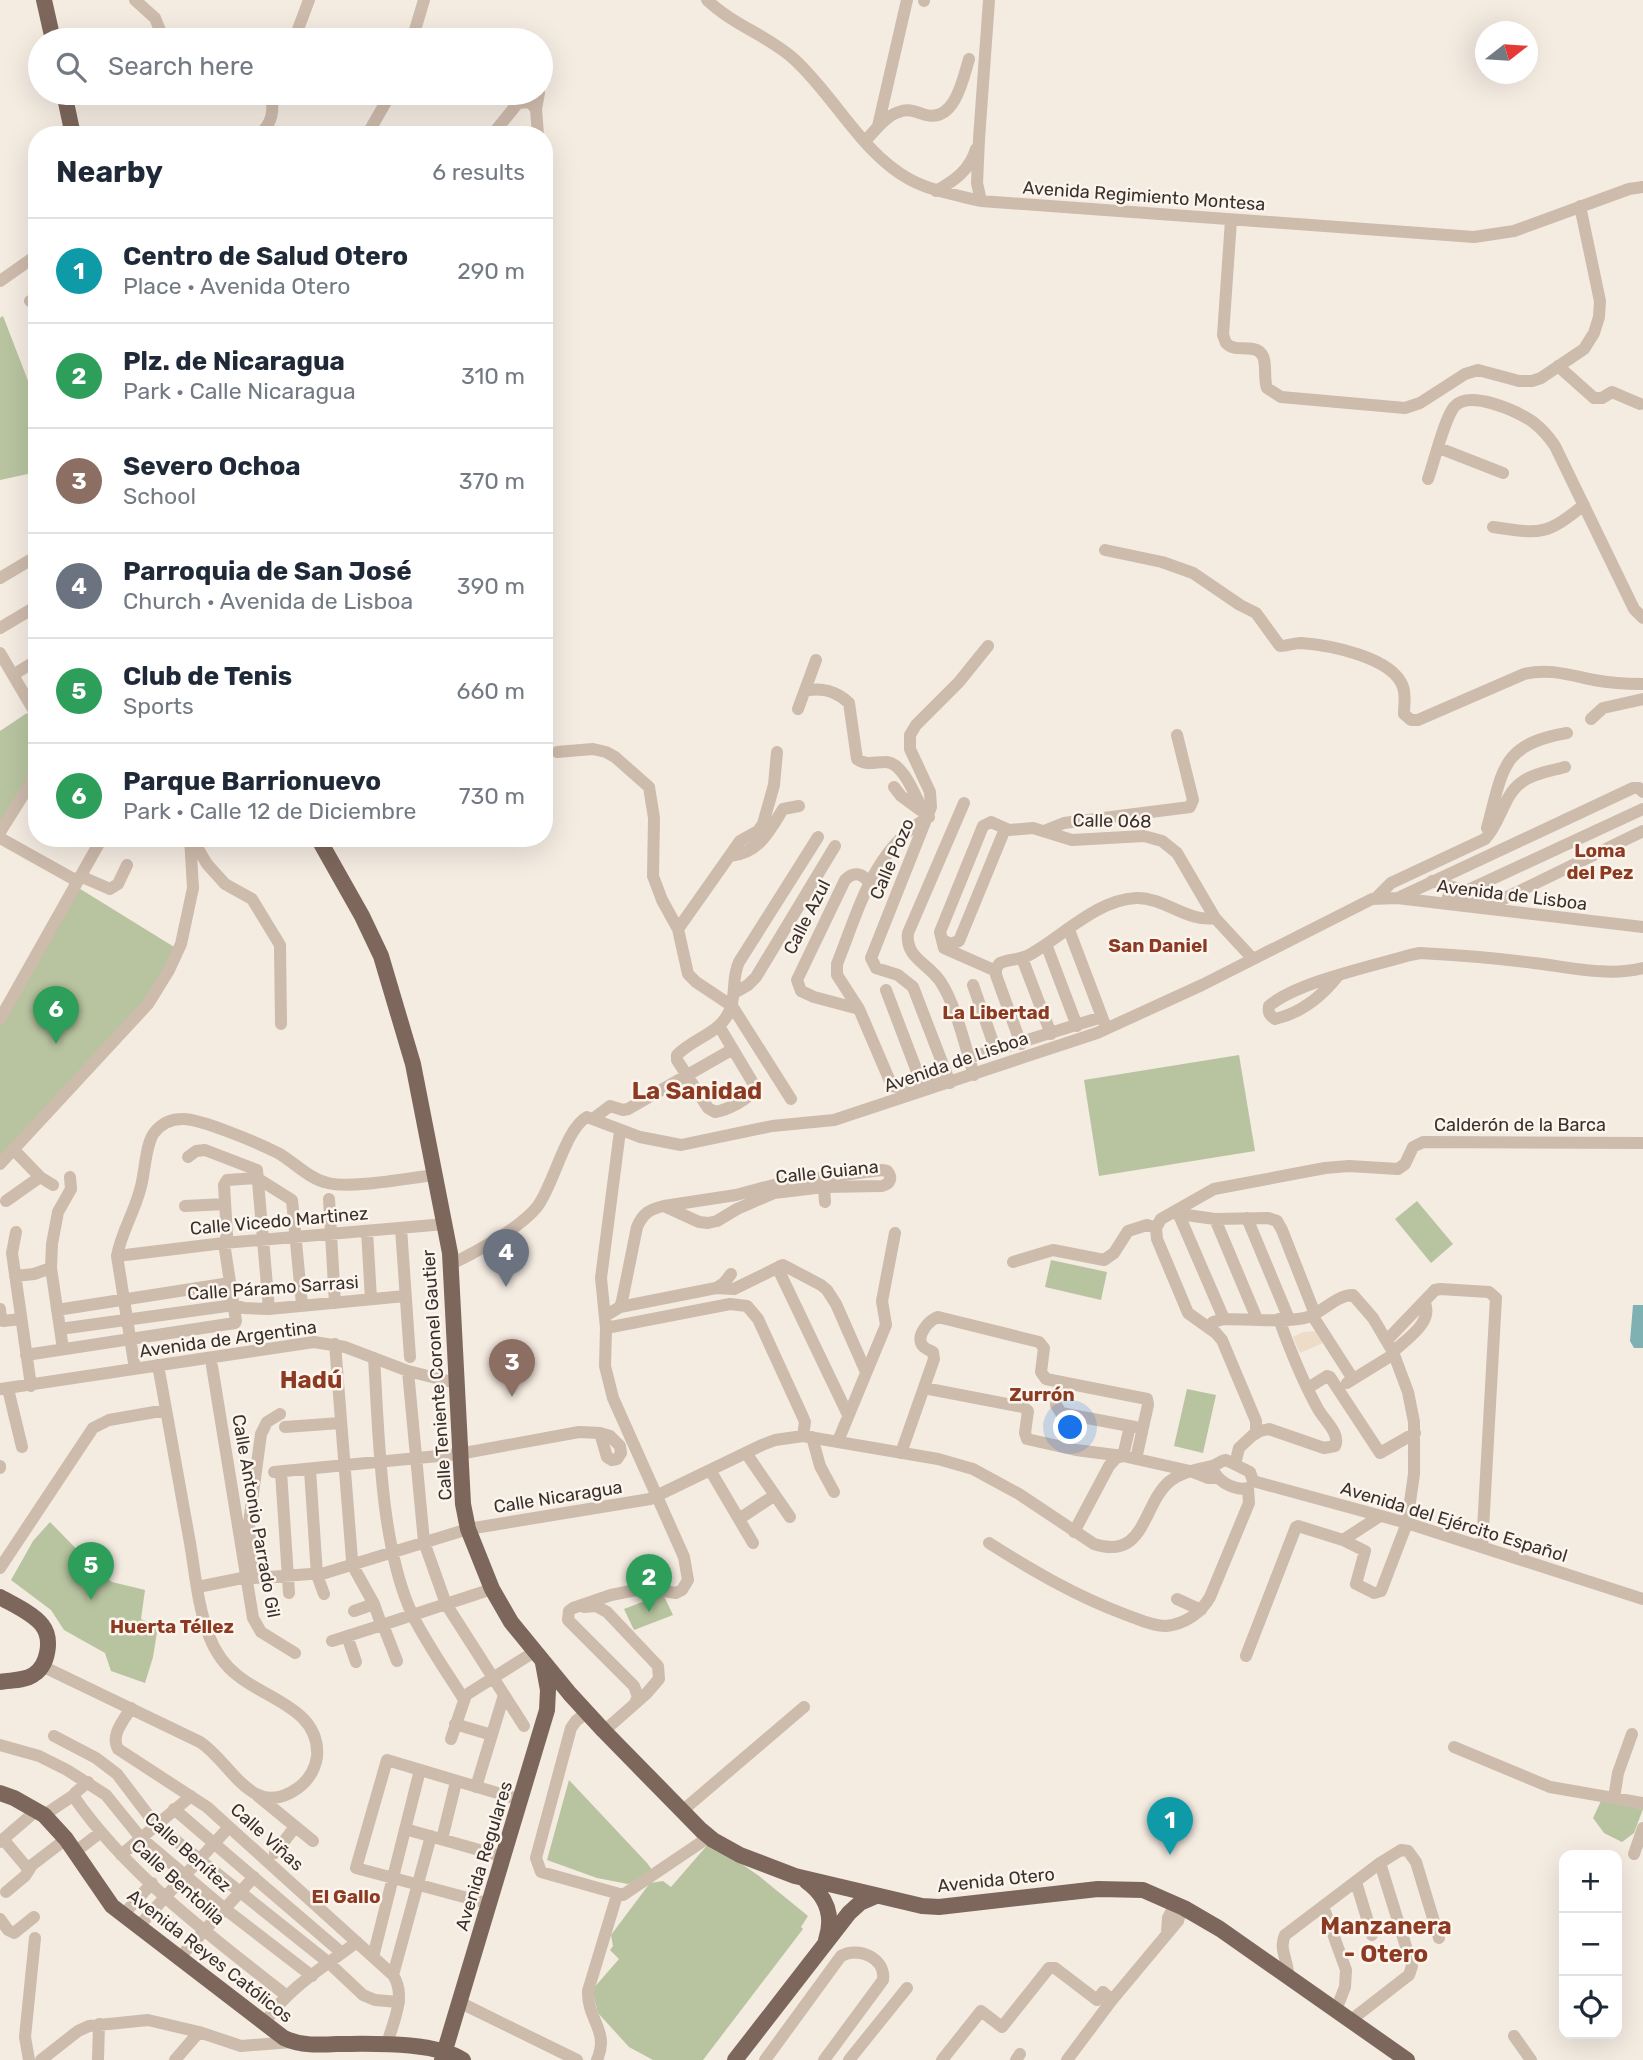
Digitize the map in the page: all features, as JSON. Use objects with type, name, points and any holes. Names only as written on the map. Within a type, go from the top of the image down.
[{"type":"main road","points":[[44,1],[50,28]]},
{"type":"main road","points":[[67,105],[71,126]]},
{"type":"main road","name":"Calle Teniente Coronel Gautier","points":[[323,847],[381,956],[413,1064],[451,1264],[459,1454],[468,1529],[492,1589],[511,1622],[538,1656]]},
{"type":"main road","points":[[0,1597],[42,1625],[48,1640],[48,1648],[36,1673],[28,1678],[0,1682]]},
{"type":"main road","name":"Avenida Otero","points":[[538,1656],[604,1731],[682,1811],[709,1837],[740,1855],[795,1876],[922,1906],[1123,1888],[1143,1890],[1173,1919]]},
{"type":"main road","name":"Avenida Regulares","points":[[447,2057],[549,1704],[538,1656]]},
{"type":"main road","points":[[549,1704],[554,1699],[570,1694]]},
{"type":"main road","name":"Avenida Reyes Católicos","points":[[0,1794],[14,1798],[40,1813],[71,1845],[105,1897],[123,1915],[264,2024],[292,2042],[309,2045],[387,2044],[447,2057]]},
{"type":"main road","points":[[795,1876],[807,1881],[826,1902],[830,1929],[825,1943]]},
{"type":"main road","points":[[735,2060],[854,1907],[876,1896]]},
{"type":"main road","points":[[1173,1919],[1198,1916],[1407,2060]]},
{"type":"street","points":[[135,0],[155,18],[159,28]]},
{"type":"street","points":[[298,28],[309,0]]},
{"type":"street","points":[[416,28],[424,0]]},
{"type":"street","name":"Avenida Regimiento Montesa","points":[[707,0],[724,15],[773,43],[795,60],[865,141],[898,172],[936,191],[981,201],[1475,237],[1514,231],[1629,189],[1643,187]]},
{"type":"street","points":[[878,128],[907,0]]},
{"type":"street","points":[[981,201],[977,183],[989,0]]},
{"type":"street","points":[[865,141],[890,115],[899,111],[914,111],[932,116],[946,110],[960,90],[970,59]]},
{"type":"street","points":[[267,126],[272,117],[272,105]]},
{"type":"street","points":[[372,126],[384,105]]},
{"type":"street","points":[[499,126],[516,105]]},
{"type":"street","points":[[533,105],[536,109]]},
{"type":"street","points":[[537,105],[537,126]]},
{"type":"street","points":[[936,191],[954,181],[966,169],[974,156],[979,139]]},
{"type":"street","points":[[963,197],[966,169]]},
{"type":"street","points":[[1231,220],[1224,339],[1231,347],[1253,349],[1263,355],[1265,383],[1275,394],[1291,399],[1405,408],[1420,403],[1471,371],[1490,372],[1525,382],[1537,380],[1584,349],[1594,333],[1600,301],[1580,206]]},
{"type":"street","points":[[0,281],[28,261]]},
{"type":"street","points":[[1558,366],[1594,398],[1602,398],[1612,392],[1640,404]]},
{"type":"street","points":[[1428,479],[1456,404],[1471,398],[1481,400],[1528,419],[1543,430],[1560,454],[1634,609],[1643,618]]},
{"type":"street","points":[[1439,448],[1503,473]]},
{"type":"street","points":[[1493,527],[1541,532],[1559,526],[1584,505]]},
{"type":"street","points":[[1105,550],[1162,562],[1193,573],[1256,613],[1280,646],[1307,644],[1359,654],[1384,665],[1400,680],[1405,693],[1404,714],[1410,720],[1418,720],[1524,674],[1539,671],[1557,671],[1605,682],[1643,684]]},
{"type":"street","points":[[0,578],[28,561]]},
{"type":"street","points":[[0,628],[28,611]]},
{"type":"street","name":"Calle Pozo","points":[[948,1078],[909,983],[898,975],[876,968],[871,958],[931,797],[909,749],[910,735],[988,646]]},
{"type":"street","points":[[0,653],[28,701]]},
{"type":"street","points":[[798,709],[816,660]]},
{"type":"street","points":[[13,675],[28,666]]},
{"type":"street","points":[[805,691],[826,690],[843,696],[849,703],[857,759],[865,763],[897,764],[926,815]]},
{"type":"street","points":[[1591,719],[1603,708],[1643,699]]},
{"type":"street","points":[[1485,839],[1503,770],[1510,758],[1520,748],[1537,739],[1567,733]]},
{"type":"street","points":[[1044,831],[1064,823],[1190,807],[1193,800],[1177,735]]},
{"type":"street","points":[[557,752],[593,749],[606,752],[649,787],[654,818],[653,876],[658,892],[678,929],[688,974],[696,982],[733,1000]]},
{"type":"street","points":[[678,929],[740,841],[758,831],[764,824],[774,785],[777,752]]},
{"type":"street","points":[[1375,899],[1391,883],[1485,839],[1516,786],[1531,777],[1565,767]]},
{"type":"street","points":[[0,832],[28,787]]},
{"type":"street","points":[[894,787],[905,800],[926,815]]},
{"type":"street","points":[[1397,898],[1633,788],[1639,788],[1643,792]]},
{"type":"street","points":[[964,803],[906,943],[909,950],[935,975],[946,993],[974,1074]]},
{"type":"street","points":[[730,856],[744,854],[756,847],[772,830],[785,807],[799,806]]},
{"type":"street","points":[[1432,881],[1466,891],[1643,809]]},
{"type":"street","points":[[926,815],[897,839],[881,860],[837,964],[837,975],[859,1009],[892,1086],[898,1089],[948,1078]]},
{"type":"street","name":"Calle 068","points":[[942,938],[941,925],[972,851],[985,824],[991,822],[1005,829],[1033,828],[1072,840],[1144,836],[1162,841],[1177,853],[1215,918],[1253,959]]},
{"type":"street","points":[[942,938],[950,944],[958,941],[1005,829]]},
{"type":"street","points":[[1421,901],[1438,896],[1501,900],[1643,831]]},
{"type":"street","points":[[790,1099],[733,1000],[734,975],[818,837]]},
{"type":"street","points":[[0,838],[78,879],[110,889],[118,884],[127,865]]},
{"type":"street","points":[[719,1026],[756,1085],[754,1093],[718,1112],[711,1111],[677,1055],[719,1026],[733,1000],[756,977],[835,846]]},
{"type":"street","points":[[0,1019],[97,847]]},
{"type":"street","points":[[0,1164],[148,1004],[169,970],[181,944],[194,888],[192,847]]},
{"type":"street","points":[[197,847],[225,884],[251,899],[280,945],[281,1024]]},
{"type":"street","name":"Calle Azul","points":[[859,1009],[814,998],[801,991],[797,980],[845,880],[851,875],[859,874],[870,884]]},
{"type":"street","points":[[996,973],[1002,962],[1022,958],[1102,909],[1138,898],[1152,900],[1201,918],[1215,918]]},
{"type":"street","name":"Avenida de Lisboa","points":[[594,1118],[620,1131],[668,1144],[689,1145],[772,1126],[834,1120],[948,1078],[974,1074],[1104,1023],[1253,959],[1375,899],[1397,898],[1643,928]]},
{"type":"street","points":[[969,1058],[1077,1026],[1104,1023],[1069,930]]},
{"type":"street","points":[[942,938],[944,948],[996,973],[1021,1044]]},
{"type":"street","points":[[1046,944],[1077,1026]]},
{"type":"street","points":[[1337,977],[1318,998],[1306,1006],[1281,1017],[1270,1016],[1268,1011],[1273,1002],[1315,983],[1420,953],[1504,959],[1588,970],[1619,971],[1643,968]]},
{"type":"street","points":[[1022,958],[1051,1034]]},
{"type":"street","points":[[973,985],[996,1051]]},
{"type":"street","points":[[886,990],[921,1082]]},
{"type":"street","points":[[451,1264],[481,1250],[534,1211],[545,1194],[577,1125],[587,1117],[594,1118],[610,1106],[628,1109],[733,1049]]},
{"type":"street","points":[[135,1369],[117,1256],[119,1243],[140,1191],[151,1139],[164,1124],[175,1119],[193,1120],[268,1148],[328,1184],[344,1185],[435,1175]]},
{"type":"street","points":[[620,1131],[601,1278],[606,1322],[605,1366],[608,1382],[684,1558],[686,1585],[676,1593],[646,1588],[629,1591],[573,1608],[569,1611],[568,1620],[634,1686],[638,1691],[635,1703]]},
{"type":"street","name":"Calderón de la Barca","points":[[1156,1228],[1158,1222],[1214,1189],[1325,1168],[1349,1166],[1398,1169],[1405,1164],[1413,1147],[1423,1142],[1643,1143]]},
{"type":"street","points":[[13,1149],[40,1177],[53,1185]]},
{"type":"street","points":[[188,1157],[196,1152],[209,1151],[255,1169],[269,1308]]},
{"type":"street","name":"Calle Guiana","points":[[882,1170],[891,1175],[890,1181],[882,1186],[824,1187],[774,1193],[708,1223],[699,1222],[664,1206],[705,1202],[804,1179],[882,1170]]},
{"type":"street","points":[[6,1201],[40,1177]]},
{"type":"street","points":[[63,1349],[51,1268],[53,1233],[58,1212],[71,1189],[70,1177]]},
{"type":"street","points":[[26,1355],[231,1324],[236,1321],[224,1243],[227,1236],[226,1181],[257,1178],[292,1200],[302,1305]]},
{"type":"street","points":[[824,1187],[825,1202]]},
{"type":"street","points":[[329,1199],[335,1303]]},
{"type":"street","points":[[185,1206],[225,1204]]},
{"type":"street","points":[[606,1322],[620,1307],[637,1227],[642,1216],[664,1206]]},
{"type":"street","points":[[678,1212],[694,1229],[711,1230]]},
{"type":"street","points":[[1175,1214],[1215,1219],[1268,1218],[1280,1225],[1314,1314],[1353,1379]]},
{"type":"street","points":[[1175,1214],[1224,1319]]},
{"type":"street","points":[[1247,1218],[1308,1388],[1337,1436],[1335,1446],[1324,1448],[1269,1429],[1252,1436]]},
{"type":"street","points":[[1215,1219],[1257,1319]]},
{"type":"street","name":"Calle Vicedo Martinez","points":[[117,1256],[224,1243],[445,1224]]},
{"type":"street","points":[[1013,1262],[1053,1250],[1104,1260],[1114,1253],[1128,1231],[1147,1225],[1156,1228],[1157,1239],[1184,1306],[1194,1319],[1209,1327],[1222,1340],[1256,1421],[1256,1432],[1239,1448],[1235,1464]]},
{"type":"street","points":[[401,1228],[410,1357]]},
{"type":"street","points":[[367,1231],[372,1300]]},
{"type":"street","points":[[16,1233],[11,1248],[31,1386]]},
{"type":"street","points":[[838,1441],[886,1325],[882,1297],[895,1233]]},
{"type":"street","points":[[620,1307],[716,1288],[734,1289],[780,1266]]},
{"type":"street","points":[[780,1266],[814,1281],[827,1290],[836,1304],[866,1372]]},
{"type":"street","points":[[780,1266],[779,1270],[848,1415]]},
{"type":"street","points":[[15,1276],[34,1274],[51,1268]]},
{"type":"street","points":[[716,1288],[731,1274]]},
{"type":"street","points":[[57,1310],[230,1283]]},
{"type":"street","points":[[1338,1389],[1391,1349],[1424,1301],[1435,1290],[1489,1292],[1496,1298],[1482,1547]]},
{"type":"street","points":[[1209,1327],[1213,1322],[1224,1319],[1284,1319],[1314,1314],[1343,1297],[1353,1295],[1373,1318],[1391,1349],[1408,1392],[1415,1433],[1414,1474],[1407,1523],[1381,1591],[1377,1594],[1356,1584],[1365,1551],[1298,1526],[1245,1656]]},
{"type":"street","name":"Calle Páramo Sarrasi","points":[[60,1329],[234,1305],[244,1308],[269,1308],[405,1297]]},
{"type":"street","points":[[606,1322],[730,1304],[747,1306],[758,1319],[805,1422],[820,1466],[834,1492]]},
{"type":"street","points":[[0,1310],[3,1321],[20,1319]]},
{"type":"street","points":[[901,1452],[934,1355],[923,1346],[925,1325],[930,1319],[938,1317],[1039,1342],[1044,1348],[1041,1371],[1046,1380],[1144,1398],[1148,1405],[1136,1428],[1130,1458]]},
{"type":"street","name":"Avenida de Argentina","points":[[4,1389],[306,1342],[335,1344],[408,1371],[456,1383]]},
{"type":"street","points":[[335,1344],[353,1564],[374,1604],[397,1661]]},
{"type":"street","points":[[374,1358],[392,1552],[413,1615],[463,1698]]},
{"type":"street","points":[[158,1365],[209,1637],[220,1657],[242,1680],[302,1716],[316,1741],[316,1764],[304,1783],[283,1795],[258,1796]]},
{"type":"street","name":"Calle Antonio Parrado Gil","points":[[212,1366],[251,1577],[253,1618],[257,1627],[267,1636],[295,1653]]},
{"type":"street","points":[[408,1371],[424,1542],[446,1604],[524,1726]]},
{"type":"street","points":[[1308,1388],[1328,1376],[1380,1453],[1415,1433]]},
{"type":"street","points":[[1060,1382],[1056,1405],[1061,1413],[1136,1428]]},
{"type":"street","points":[[924,1388],[1023,1407],[1028,1414],[1025,1436],[1030,1440],[1190,1471],[1216,1472],[1222,1461],[1250,1472],[1250,1503],[1210,1597],[1201,1610],[1180,1623],[1155,1625],[1101,1606],[1062,1587],[989,1543]]},
{"type":"street","points":[[4,1389],[22,1447]]},
{"type":"street","points":[[0,1568],[93,1428],[109,1420],[166,1410]]},
{"type":"street","points":[[251,1577],[249,1522],[261,1434],[267,1422],[341,1423]]},
{"type":"street","points":[[289,1593],[277,1472],[416,1460],[579,1432],[600,1433]]},
{"type":"street","points":[[658,1496],[775,1440],[808,1437],[901,1452],[973,1469],[1019,1494],[1074,1532],[1104,1548],[1125,1545],[1133,1538],[1147,1519],[1162,1490],[1170,1481],[1190,1471]]},
{"type":"street","points":[[747,1453],[790,1517]]},
{"type":"street","points":[[1074,1532],[1112,1462],[1130,1458]]},
{"type":"street","points":[[310,1470],[317,1574],[324,1594]]},
{"type":"street","points":[[710,1471],[753,1543]]},
{"type":"street","name":"Avenida del Ejército Español","points":[[1216,1472],[1239,1489],[1250,1484],[1407,1523],[1643,1599]]},
{"type":"street","points":[[739,1519],[775,1495]]},
{"type":"street","name":"Calle Nicaragua","points":[[198,1587],[251,1577],[317,1574],[468,1529],[658,1496]]},
{"type":"street","points":[[1343,1541],[1380,1516]]},
{"type":"street","points":[[332,1642],[492,1589]]},
{"type":"street","points":[[1177,1599],[1201,1610]]},
{"type":"street","points":[[354,1611],[374,1604]]},
{"type":"street","points":[[573,1608],[596,1606],[607,1612],[657,1666],[659,1679],[604,1731]]},
{"type":"street","points":[[347,1636],[356,1662]]},
{"type":"street","points":[[450,1739],[463,1698],[492,1678],[538,1656]]},
{"type":"street","points":[[41,1666],[207,1746],[249,1792],[258,1796],[313,1841]]},
{"type":"street","points":[[476,1787],[504,1695]]},
{"type":"street","points":[[682,1811],[804,1707]]},
{"type":"street","name":"Calle Viñas","points":[[131,1708],[115,1737],[118,1749],[191,1796],[393,1975]]},
{"type":"street","points":[[587,1712],[571,1728],[536,1862],[544,1874],[617,1895],[629,1893],[709,1837]]},
{"type":"street","points":[[455,1724],[492,1735]]},
{"type":"street","points":[[1614,1798],[1618,1773],[1632,1734]]},
{"type":"street","points":[[54,1735],[96,1758],[117,1774],[155,1824],[329,1963],[369,1999],[399,2002]]},
{"type":"street","name":"Calle Benítez","points":[[0,1745],[39,1756],[106,1795],[139,1837],[225,1909],[312,1976]]},
{"type":"street","points":[[1454,1746],[1542,1785],[1643,1803]]},
{"type":"street","points":[[490,1904],[356,1868],[387,1760],[521,1800]]},
{"type":"street","points":[[373,1957],[420,1770]]},
{"type":"street","points":[[387,2044],[399,2002],[399,1983],[393,1975],[418,1884],[456,1782]]},
{"type":"street","points":[[29,1870],[2,1841],[40,1813],[74,1795],[88,1783]]},
{"type":"street","name":"Calle Bentolila","points":[[74,1795],[121,1855],[204,1930],[287,1996]]},
{"type":"street","points":[[121,1855],[139,1837],[191,1796]]},
{"type":"street","points":[[174,1809],[342,1953]]},
{"type":"street","points":[[275,1853],[295,1827]]},
{"type":"street","points":[[138,1927],[229,1828]]},
{"type":"street","points":[[1634,1854],[1643,1828]]},
{"type":"street","points":[[405,1829],[504,1857]]},
{"type":"street","points":[[6,1892],[32,1865],[101,1832]]},
{"type":"street","points":[[1288,1976],[1287,1962],[1281,1947],[1285,1935],[1401,1850],[1413,1856],[1440,1938]]},
{"type":"street","points":[[1351,2020],[1409,1975],[1412,1966],[1381,1863]]},
{"type":"street","points":[[178,1959],[254,1877]]},
{"type":"street","points":[[1356,1882],[1372,1935]]},
{"type":"street","points":[[123,1915],[152,1883]]},
{"type":"street","points":[[597,2060],[603,2040],[587,2004],[588,1991],[617,1895]]},
{"type":"street","points":[[1323,1906],[1346,1970],[1345,1987],[1336,2010]]},
{"type":"street","points":[[0,1919],[13,1933],[34,1917]]},
{"type":"street","points":[[1067,2060],[1173,1919]]},
{"type":"street","points":[[29,2060],[25,2037],[35,1938]]},
{"type":"street","points":[[264,2024],[287,1996],[357,1942]]},
{"type":"street","points":[[765,2060],[841,1956],[857,1951],[881,1965],[883,1980],[824,2060]]},
{"type":"street","points":[[942,2060],[981,2011],[1002,2027],[1049,1968],[1055,1968],[1097,2000],[1103,1992],[1112,2000]]},
{"type":"street","points":[[849,2060],[907,1988]]},
{"type":"street","points":[[461,2003],[577,2060]]},
{"type":"street","points":[[41,2060],[78,2031],[100,2024],[148,2020],[199,2032],[241,2046],[292,2042]]},
{"type":"street","points":[[98,2060],[100,2024]]},
{"type":"street","points":[[175,2060],[199,2032]]},
{"type":"street","points":[[1514,2036],[1531,2060]]},
{"type":"green space","points":[[3,316],[28,381],[28,474],[0,480],[0,318]]},
{"type":"green space","points":[[28,714],[28,785],[0,830],[0,731]]},
{"type":"green space","points":[[69,882],[179,950],[169,973],[0,1168],[0,1014],[69,893]]},
{"type":"green space","points":[[1239,1055],[1255,1151],[1099,1176],[1084,1080]]},
{"type":"green space","points":[[1417,1201],[1453,1244],[1431,1263],[1395,1219]]},
{"type":"green space","points":[[1051,1260],[1107,1272],[1101,1300],[1045,1287]]},
{"type":"green space","points":[[1187,1389],[1216,1395],[1203,1453],[1174,1446]]},
{"type":"green space","points":[[50,1522],[112,1582],[145,1590],[141,1619],[158,1626],[145,1683],[111,1671],[105,1653],[64,1630],[51,1610],[11,1580],[33,1541]]},
{"type":"green space","points":[[663,1594],[673,1615],[634,1630],[624,1609]]},
{"type":"green space","points":[[569,1780],[655,1874],[628,1884],[597,1878],[547,1860]]},
{"type":"green space","points":[[1601,1801],[1643,1809],[1634,1833],[1622,1842],[1604,1833],[1593,1818]]},
{"type":"green space","points":[[710,1842],[759,1876],[808,1916],[801,1927],[803,1929],[703,2060],[653,2060],[629,2047],[598,2013],[592,1990],[619,1959],[610,1950],[613,1946],[611,1935],[650,1883],[663,1881],[671,1887]]},
{"type":"shaded area","points":[[1319,1331],[1323,1343],[1300,1353],[1293,1337],[1303,1332]]},
{"type":"water","points":[[1633,1305],[1643,1305],[1643,1348],[1634,1348],[1630,1341]]},
{"type":"place","name":"Parque Barrionuevo","points":[[56,1044]]},
{"type":"place","name":"Parroquia de San José","points":[[506,1287]]},
{"type":"place","name":"Severo Ochoa","points":[[512,1397]]},
{"type":"place","name":"Club de Tenis","points":[[91,1600]]},
{"type":"place","name":"Plz. de Nicaragua","points":[[649,1612]]},
{"type":"place","name":"Centro de Salud Otero","points":[[1170,1855]]},
{"type":"district","name":"Loma del Pez","points":[[1600,861]]},
{"type":"district","name":"San Daniel","points":[[1158,945]]},
{"type":"district","name":"La Libertad","points":[[996,1012]]},
{"type":"district","name":"La Sanidad","points":[[697,1091]]},
{"type":"district","name":"Hadú","points":[[311,1380]]},
{"type":"district","name":"Zurrón","points":[[1042,1394]]},
{"type":"district","name":"Huerta Téllez","points":[[172,1626]]},
{"type":"district","name":"El Gallo","points":[[346,1896]]},
{"type":"district","name":"Manzanera - Otero","points":[[1386,1940]]}]
